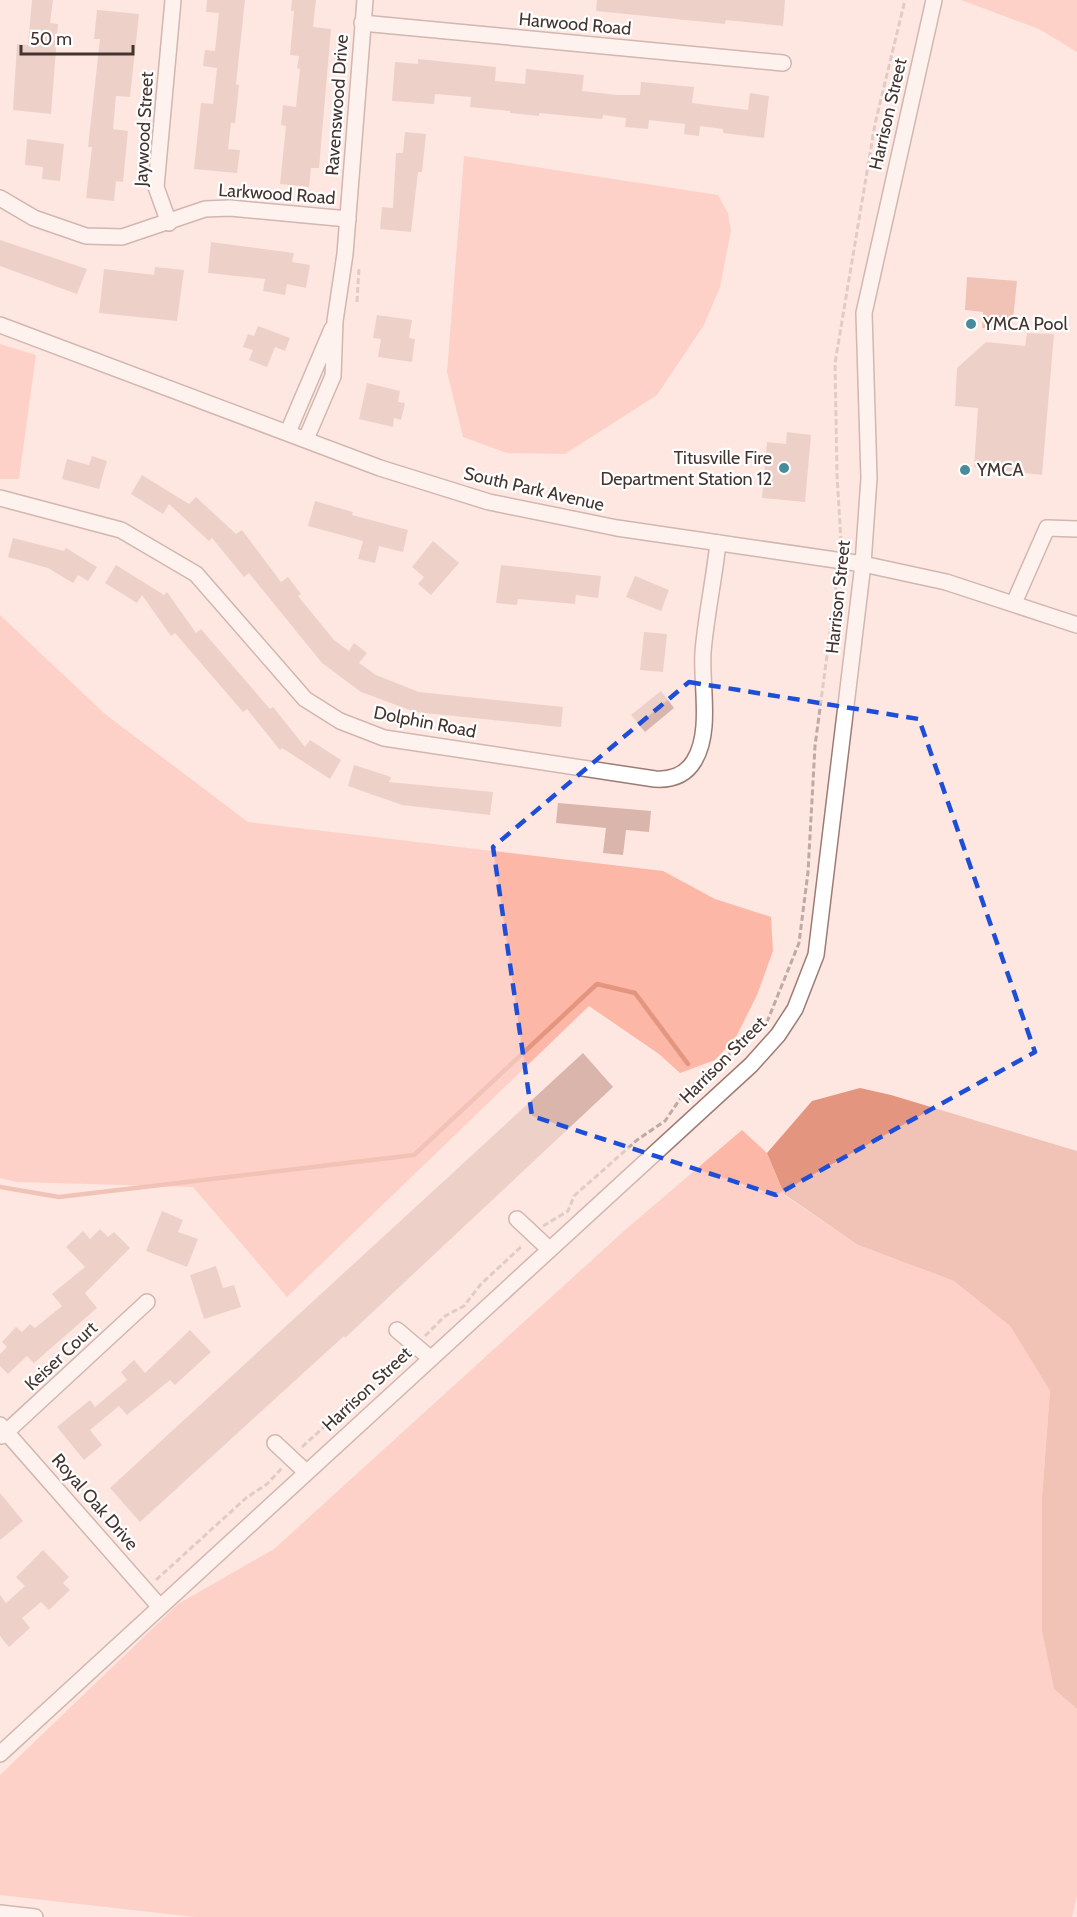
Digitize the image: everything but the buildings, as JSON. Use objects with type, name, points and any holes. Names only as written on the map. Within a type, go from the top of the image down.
[{"type":"street","name":"Jaywood Street","points":[[169,223],[156,188],[173,0]]},
{"type":"street","name":"Ravenswood Drive","points":[[306,439],[333,376],[335,321],[348,219],[365,0]]},
{"type":"street","name":"Harrison Street","points":[[0,1754],[751,1065],[778,1035],[795,1009],[816,955],[863,564],[868,478],[864,313],[934,0]]},
{"type":"street","name":"Harwood Road","points":[[362,23],[783,63]]},
{"type":"street","name":"Larkwood Road","points":[[0,198],[34,218],[86,236],[122,237],[205,209],[230,208],[348,219]]},
{"type":"street","name":"Ravenswood Drive","points":[[288,432],[335,321]]},
{"type":"street","name":"South Park Avenue","points":[[0,325],[380,468],[489,502],[617,528],[863,564],[946,582],[1077,625]]},
{"type":"street","name":"Dolphin Road","points":[[0,498],[121,530],[196,574],[305,699],[340,721],[384,738],[655,779],[671,779],[684,772],[695,760],[698,752],[703,725],[705,632],[718,543]]},
{"type":"street","points":[[1014,603],[1047,528],[1077,530]]},
{"type":"street","points":[[517,1219],[549,1249]]},
{"type":"street","name":"Keiser Court","points":[[2,1431],[147,1302]]},
{"type":"street","points":[[398,1330],[430,1358]]},
{"type":"street","name":"Royal Oak Drive","points":[[2,1431],[160,1607]]},
{"type":"street","points":[[275,1443],[306,1472]]},
{"type":"street","points":[[0,1913],[34,1917]]},
{"type":"path","points":[[155,1582],[246,1498],[267,1484],[291,1458],[348,1405],[367,1396],[383,1376],[445,1316],[464,1306],[480,1284],[546,1223],[568,1211],[574,1196],[637,1140],[665,1121],[684,1094],[767,1022],[799,943],[808,872],[815,746],[837,580]]},
{"type":"highlighted area","points":[[689,682],[919,719],[1035,1052],[776,1195],[532,1116],[493,847]]},
{"type":"shaded area","points":[[961,0],[1077,0],[1077,52],[1039,29]]},
{"type":"shaded area","points":[[464,156],[718,195],[728,213],[731,231],[720,287],[704,325],[657,395],[565,454],[507,453],[463,437],[447,372]]},
{"type":"shaded area","points":[[967,277],[1017,281],[1012,329],[982,328],[983,312],[965,310]]},
{"type":"shaded area","points":[[0,344],[36,355],[19,479],[0,479]]},
{"type":"shaded area","points":[[0,615],[105,714],[248,822],[663,871],[715,899],[771,917],[773,951],[757,995],[735,1039],[715,1060],[680,1073],[659,1054],[589,1006],[287,1297],[193,1187],[16,1182],[0,1178]]},
{"type":"shaded area","points":[[860,1088],[891,1095],[1077,1151],[1077,1709],[1054,1689],[1042,1631],[1042,1498],[1050,1391],[1010,1326],[954,1281],[858,1245],[784,1194],[767,1153],[812,1101]]},
{"type":"shaded area","points":[[742,1130],[767,1153],[784,1195],[858,1245],[954,1281],[1010,1326],[1050,1391],[1042,1498],[1042,1630],[1054,1689],[1077,1709],[1077,1896],[1072,1917],[194,1917],[0,1895],[0,1775],[178,1604],[274,1549],[625,1230]]},
{"type":"waterway","points":[[0,1187],[59,1197],[414,1155],[597,984],[635,993],[688,1064]]},
{"type":"place","name":"YMCA Pool","points":[[971,324]]},
{"type":"place","name":"Titusville Fire Department Station 12","points":[[784,468]]},
{"type":"place","name":"YMCA","points":[[965,470]]}]
